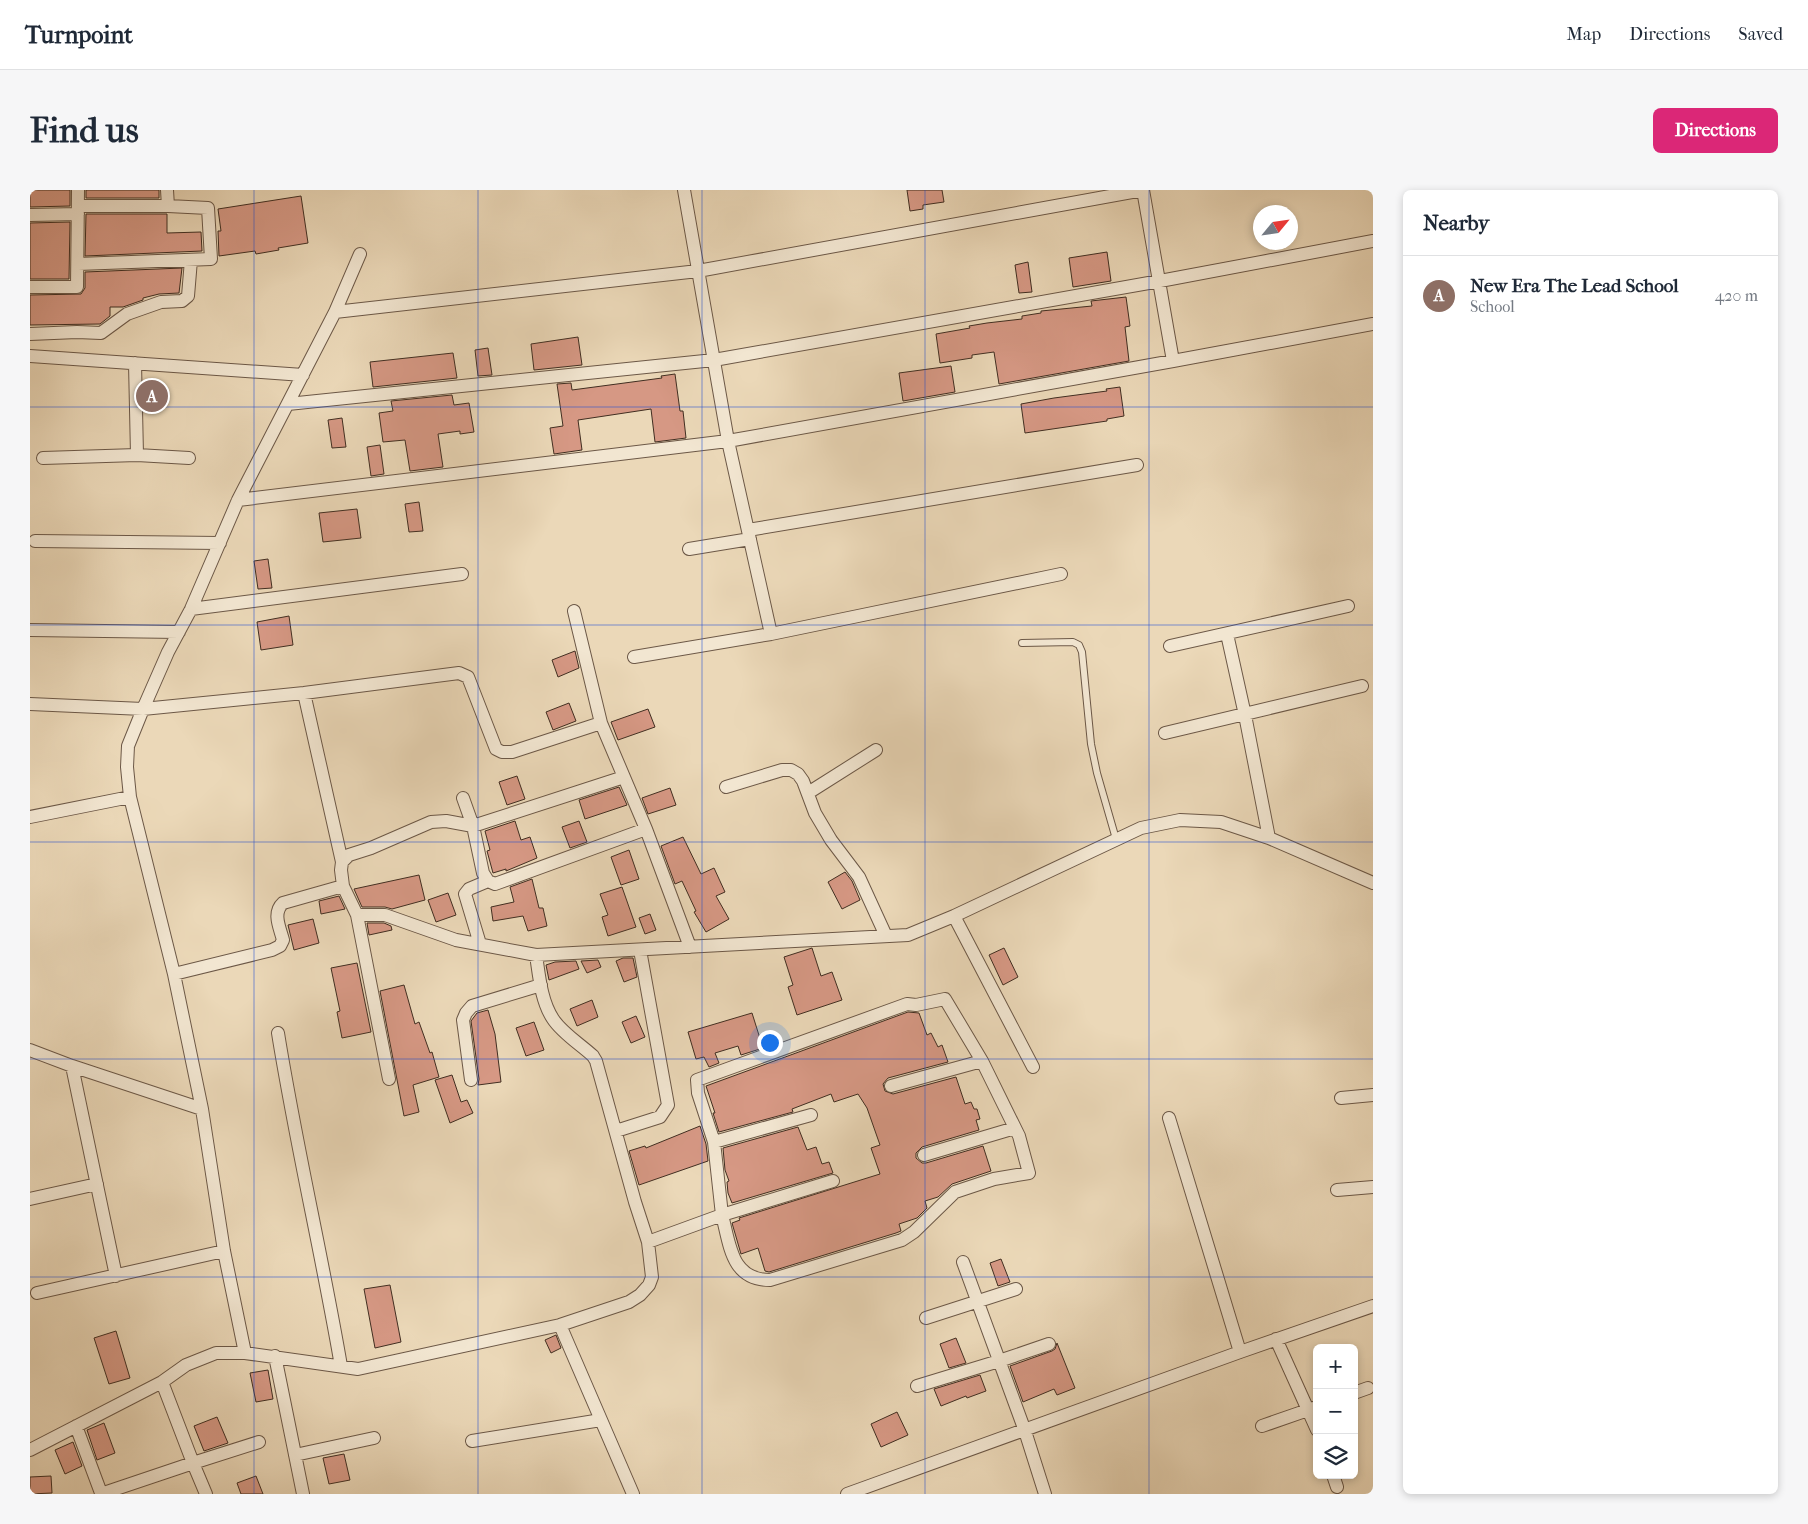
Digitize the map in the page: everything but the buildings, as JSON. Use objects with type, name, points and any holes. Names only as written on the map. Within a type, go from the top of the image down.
[{"type":"street","points":[[30,287],[77,287],[78,190]]},
{"type":"street","points":[[167,190],[168,206]]},
{"type":"street","points":[[684,190],[728,441],[771,634]]},
{"type":"street","points":[[335,312],[698,271],[1143,190],[1173,361]]},
{"type":"street","points":[[30,215],[78,210],[168,206],[208,208],[211,259],[78,264]]},
{"type":"street","points":[[288,404],[714,360],[1160,281],[1373,241]]},
{"type":"street","points":[[245,1353],[224,1251],[202,1109],[174,974],[130,796],[126,767],[128,746],[168,652],[192,609],[238,500],[335,312],[360,254]]},
{"type":"street","points":[[30,334],[101,333],[127,314],[161,302],[182,301],[188,296],[190,260]]},
{"type":"street","points":[[238,500],[728,441],[1373,324]]},
{"type":"street","points":[[30,356],[303,375]]},
{"type":"street","points":[[135,363],[137,455]]},
{"type":"street","points":[[43,458],[137,455],[189,458]]},
{"type":"street","points":[[689,549],[749,534],[1137,465]]},
{"type":"street","points":[[34,541],[220,543]]},
{"type":"street","points":[[192,609],[462,574]]},
{"type":"street","points":[[634,657],[771,634],[1061,574]]},
{"type":"street","points":[[1170,646],[1348,606]]},
{"type":"street","points":[[574,611],[601,724],[646,829],[690,947]]},
{"type":"street","points":[[30,630],[179,632]]},
{"type":"street","points":[[1227,634],[1269,838]]},
{"type":"street","points":[[30,704],[143,709],[304,693],[459,673],[468,677],[496,749],[502,752],[512,752],[601,724]]},
{"type":"street","points":[[1165,734],[1362,686]]},
{"type":"street","points":[[304,693],[342,862],[341,870],[344,886],[357,915],[389,1079]]},
{"type":"street","points":[[808,793],[876,750]]},
{"type":"street","points":[[726,787],[782,770],[791,770],[798,774],[808,793],[815,813],[831,840],[859,877],[886,936]]},
{"type":"street","points":[[342,862],[349,855],[371,848],[430,822],[446,821],[473,826],[624,777]]},
{"type":"street","points":[[30,817],[130,796]]},
{"type":"street","points":[[463,798],[473,826],[483,873],[488,881],[495,884],[646,829]]},
{"type":"street","points":[[357,915],[395,917],[446,937],[536,954],[908,935],[954,916],[1141,828],[1180,820],[1221,822],[1269,838],[1373,883]]},
{"type":"street","points":[[480,944],[465,894],[469,889],[488,881]]},
{"type":"street","points":[[174,974],[272,950],[280,946],[283,940],[276,914],[278,907],[283,903],[344,886]]},
{"type":"street","points":[[954,916],[1033,1068]]},
{"type":"street","points":[[616,1131],[660,1118],[668,1105],[640,950]]},
{"type":"street","points":[[30,1450],[162,1382],[186,1365],[216,1353],[274,1356],[358,1368],[560,1326],[629,1302],[640,1295],[649,1286],[652,1277],[648,1242],[596,1061],[553,1018],[541,985],[536,954]]},
{"type":"street","points":[[471,1080],[462,1020],[466,1013],[472,1006],[541,985]]},
{"type":"street","points":[[945,999],[982,1062],[1015,1128],[1029,1173],[994,1179],[955,1192],[914,1232],[902,1240],[782,1277],[770,1280],[756,1279],[738,1267],[733,1257],[722,1215],[714,1142],[696,1084],[698,1079],[907,1004],[916,1005],[945,999]]},
{"type":"street","points":[[278,1033],[293,1123],[330,1297],[341,1366]]},
{"type":"street","points":[[30,1050],[72,1066],[202,1109]]},
{"type":"street","points":[[891,1086],[982,1062]]},
{"type":"street","points":[[72,1066],[116,1276]]},
{"type":"street","points":[[1341,1098],[1373,1095]]},
{"type":"street","points":[[714,1142],[811,1115]]},
{"type":"street","points":[[1169,1118],[1240,1352]]},
{"type":"street","points":[[924,1155],[1015,1128]]},
{"type":"street","points":[[648,1242],[722,1215],[833,1181]]},
{"type":"street","points":[[30,1199],[97,1184]]},
{"type":"street","points":[[1337,1190],[1373,1187]]},
{"type":"street","points":[[37,1293],[224,1251]]},
{"type":"street","points":[[963,1262],[1025,1431],[1045,1494]]},
{"type":"street","points":[[926,1318],[1016,1290]]},
{"type":"street","points":[[848,1494],[1276,1339],[1373,1306]]},
{"type":"street","points":[[560,1326],[633,1494]]},
{"type":"street","points":[[1262,1426],[1312,1408],[1276,1339]]},
{"type":"street","points":[[917,1386],[1049,1344]]},
{"type":"street","points":[[274,1356],[303,1494]]},
{"type":"street","points":[[162,1382],[206,1494]]},
{"type":"street","points":[[1358,1392],[1368,1388]]},
{"type":"street","points":[[472,1441],[601,1420]]},
{"type":"street","points":[[76,1426],[101,1494],[260,1442]]},
{"type":"street","points":[[295,1455],[374,1438]]},
{"type":"lane","points":[[1022,643],[1073,642],[1079,645],[1082,652],[1091,744],[1097,773],[1116,840]]},
{"type":"place","name":"New Era The Lead School","points":[[152,396]]}]
